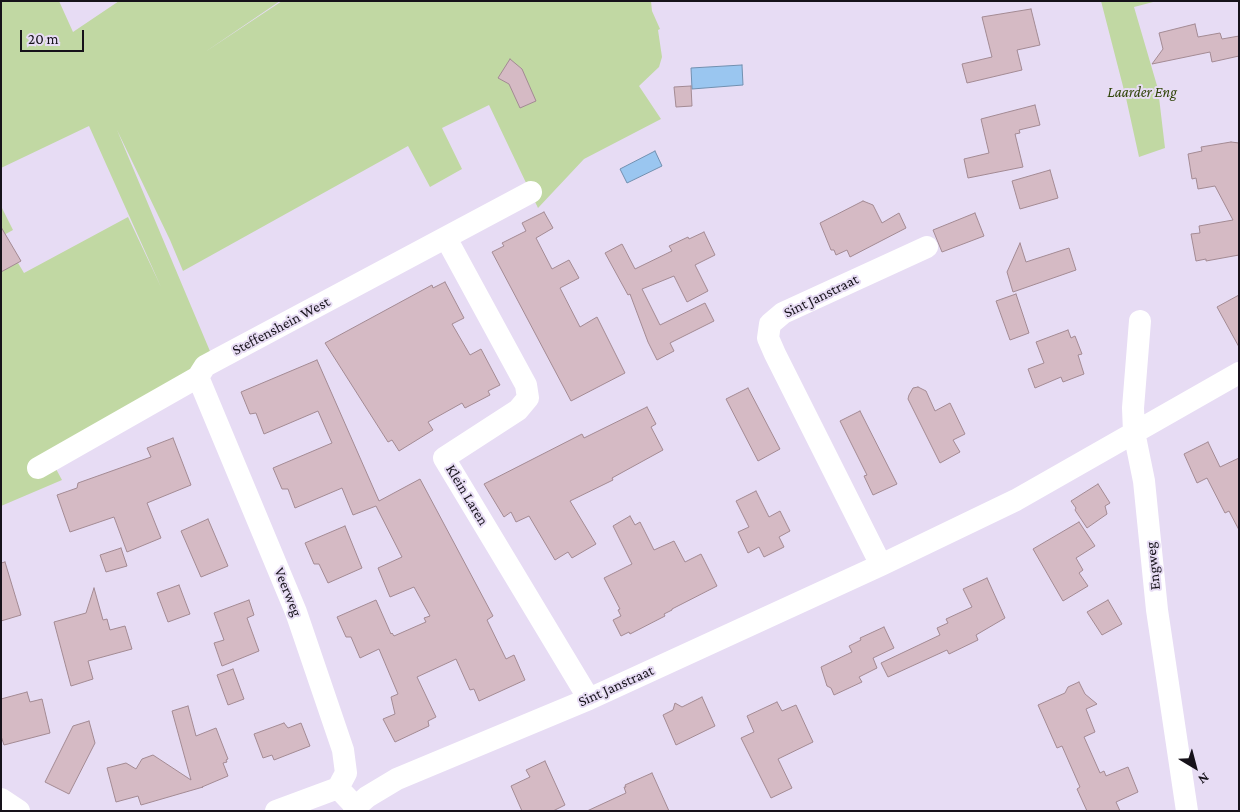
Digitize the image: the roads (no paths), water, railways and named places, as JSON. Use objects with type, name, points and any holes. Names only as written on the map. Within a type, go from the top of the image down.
[{"type":"street","name":"Steffenshein West","points":[[38,468],[200,365],[531,192]]},
{"type":"street","name":"Klein Laren","points":[[446,238],[526,385],[528,398],[518,410],[444,458],[589,699]]},
{"type":"street","name":"Sint Janstraat","points":[[881,565],[775,354],[768,338],[770,324],[783,313],[927,247]]},
{"type":"street","name":"Engweg","points":[[1140,321],[1133,408],[1134,432],[1144,482],[1157,610],[1187,811]]},
{"type":"street","name":"Veerweg","points":[[200,365],[296,612],[343,750],[346,774],[338,788]]},
{"type":"street","name":"Sint Janstraat","points":[[365,806],[397,779],[589,699],[881,565],[1016,500],[1239,372]]},
{"type":"street","points":[[276,811],[338,788],[365,806]]},
{"type":"street","points":[[1,799],[19,811]]},
{"type":"water","points":[[742,65],[743,85],[692,89],[691,68]]},
{"type":"water","points":[[655,151],[662,166],[627,183],[620,169]]},
{"type":"park label","name":"Laarder Eng","points":[[1142,92]]}]
